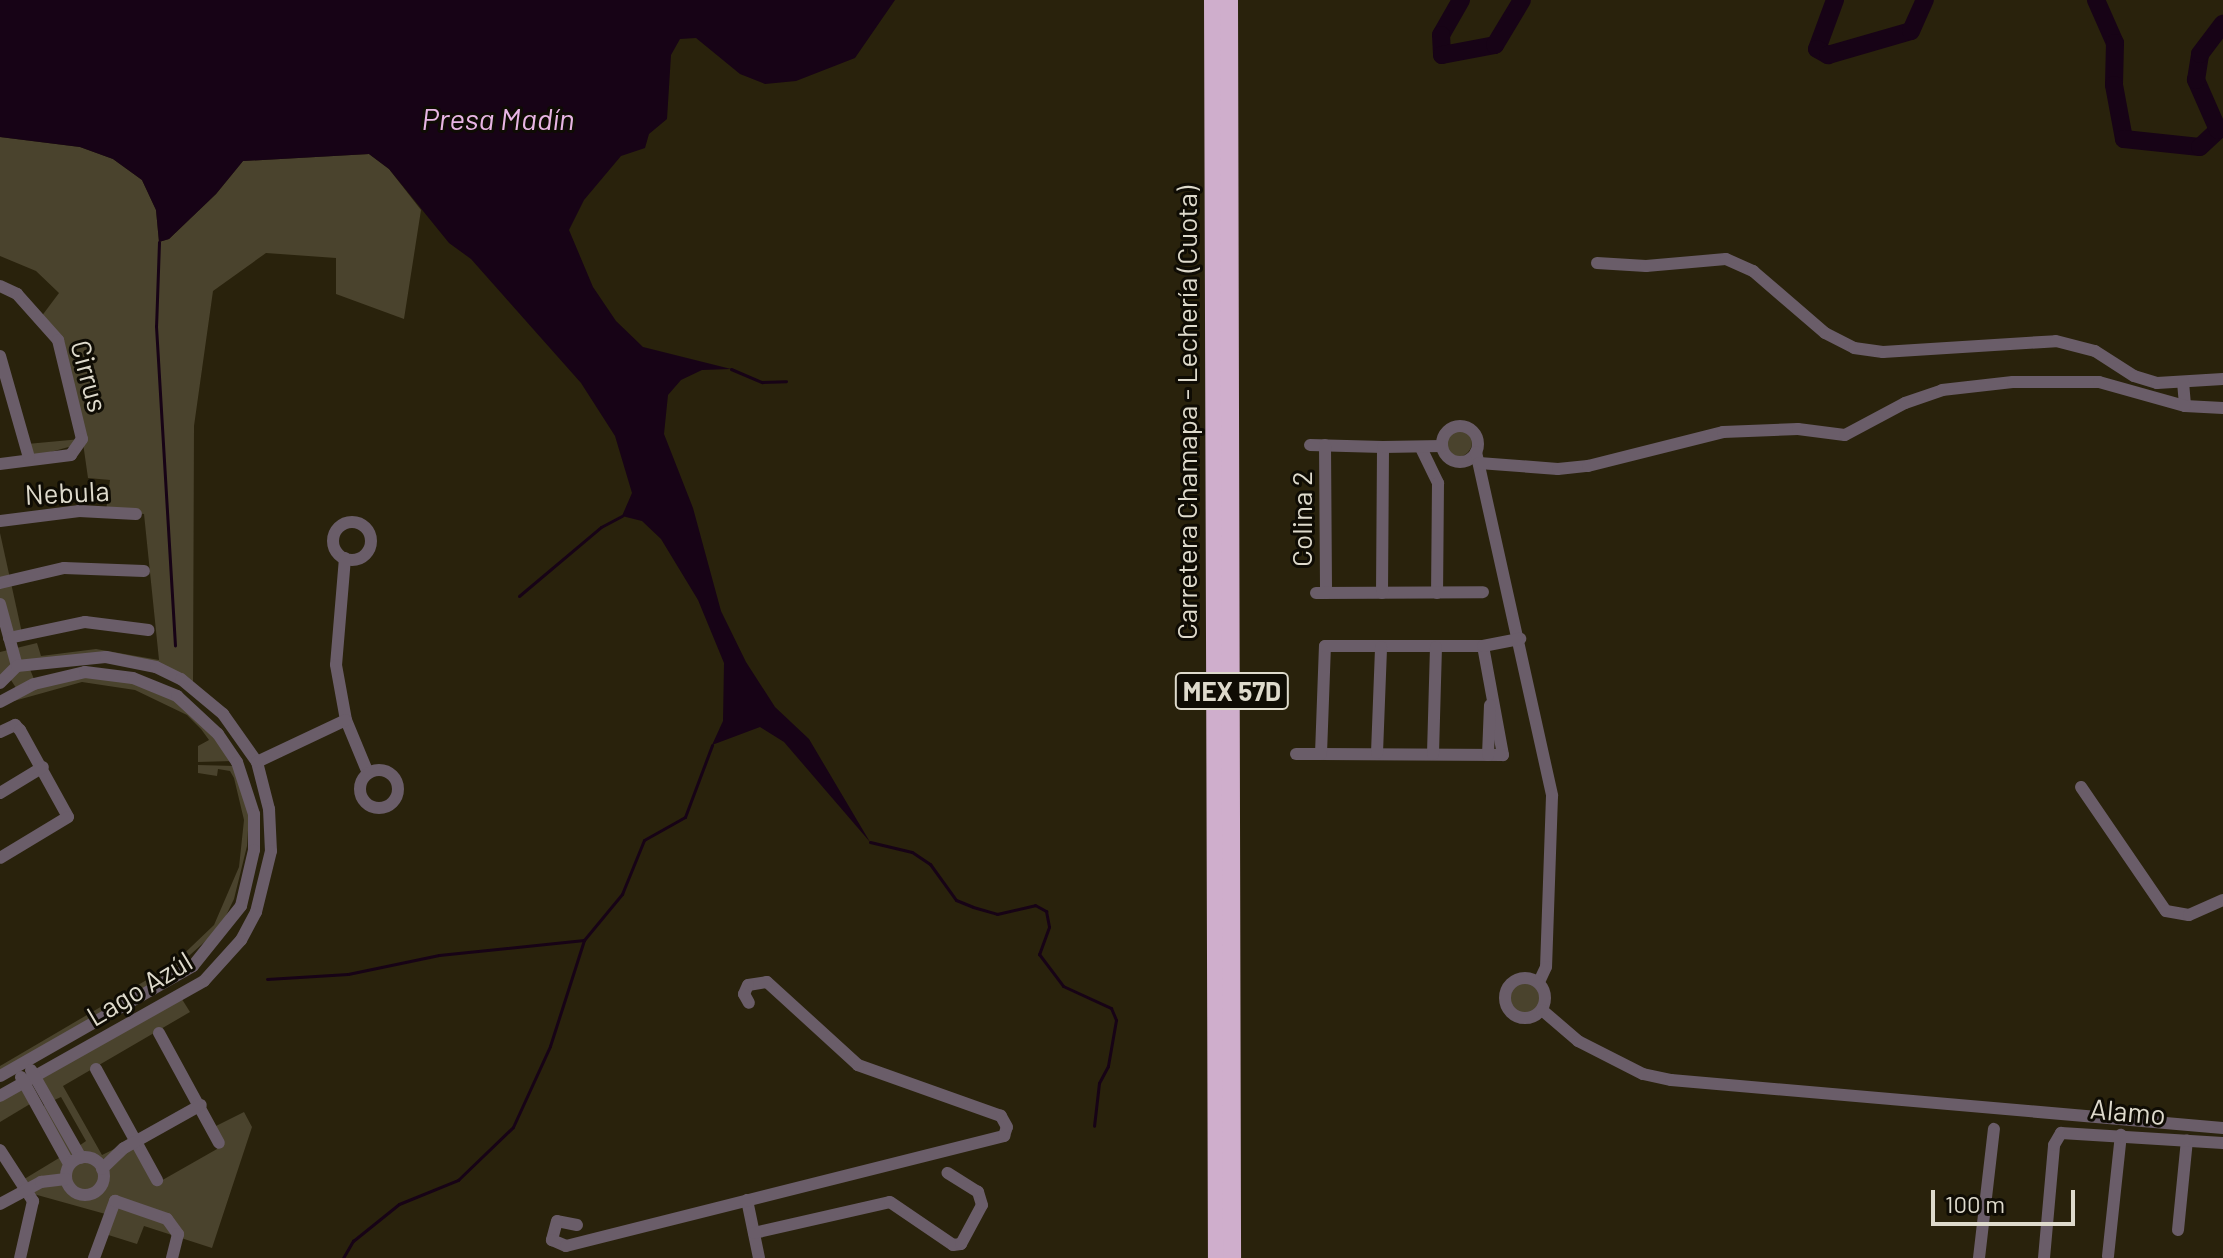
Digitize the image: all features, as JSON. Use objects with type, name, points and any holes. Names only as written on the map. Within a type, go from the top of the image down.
[{"type":"highway","name":"Carretera Chamapa - Lechería (Cuota)","points":[[1213,0],[1222,125],[1232,1258]]},
{"type":"highway","name":"Carretera Chamapa - Lechería (Cuota)","points":[[1217,1258],[1222,125],[1229,0]]},
{"type":"street","points":[[1597,263],[1646,266],[1726,259],[1753,271],[1825,333],[1854,348],[1883,352],[2056,341],[2095,351],[2134,376],[2157,383],[2223,379]]},
{"type":"street","name":"Cirrus","points":[[0,286],[17,294],[58,340],[82,439],[78,453],[0,464]]},
{"type":"street","points":[[0,356],[8,370],[29,458]]},
{"type":"street","points":[[1443,451],[1462,462],[1478,458],[1558,469],[1588,466],[1723,432],[1798,429],[1845,435],[1905,403],[1942,390],[2013,382],[2099,382],[2185,406],[2223,408]]},
{"type":"street","points":[[2183,382],[2185,406]]},
{"type":"street","points":[[1431,467],[1443,451],[1446,433],[1463,426],[1477,438],[1478,458],[1552,796],[1546,967],[1539,982]]},
{"type":"street","name":"Colina 2","points":[[1310,445],[1443,451]]},
{"type":"street","name":"Colina 2","points":[[1325,445],[1321,593],[1483,592]]},
{"type":"street","points":[[1382,593],[1383,447]]},
{"type":"street","points":[[1422,450],[1438,483],[1437,593]]},
{"type":"street","name":"Nebula","points":[[0,521],[79,511],[136,514]]},
{"type":"street","points":[[345,558],[336,655],[346,720],[368,773]]},
{"type":"street","points":[[0,583],[64,568],[144,571]]},
{"type":"street","points":[[0,604],[14,670],[9,683],[18,691]]},
{"type":"street","points":[[9,640],[85,622],[148,630]]},
{"type":"street","points":[[1321,754],[1319,646],[1483,646],[1520,639]]},
{"type":"street","points":[[1296,754],[1508,755],[1483,646]]},
{"type":"street","points":[[1377,753],[1381,647]]},
{"type":"street","points":[[1433,754],[1436,647]]},
{"type":"street","points":[[14,670],[106,657],[156,667],[203,695],[257,763]]},
{"type":"street","points":[[14,670],[34,684]]},
{"type":"street","name":"Lago Azúl","points":[[0,702],[34,684],[85,672],[148,682],[198,714],[237,762],[254,814],[254,850],[241,906],[226,930],[193,966],[0,1076]]},
{"type":"street","points":[[1488,755],[1490,685]]},
{"type":"street","points":[[244,776],[251,778],[257,763],[346,720]]},
{"type":"street","points":[[0,732],[15,725],[20,730],[68,817],[0,858]]},
{"type":"street","points":[[237,762],[241,755],[257,763]]},
{"type":"street","name":"Lago Azúl","points":[[0,1096],[204,981],[241,940],[256,912],[271,851],[257,763]]},
{"type":"street","points":[[0,793],[43,767]]},
{"type":"street","points":[[2081,787],[2166,911],[2189,915],[2223,900]]},
{"type":"street","points":[[1539,982],[1515,980],[1504,1001],[1520,1018],[1542,1010]]},
{"type":"street","points":[[577,1225],[557,1221],[552,1240],[566,1246],[993,1142],[1004,1136],[1007,1127],[990,1111],[858,1065],[767,982],[748,985],[744,994],[749,1003]]},
{"type":"street","points":[[1539,982],[1544,991],[1542,1010]]},
{"type":"street","points":[[1542,1010],[1578,1041],[1643,1074],[1671,1080],[2223,1128]]},
{"type":"street","points":[[159,1033],[219,1143]]},
{"type":"street","points":[[21,1065],[75,1161]]},
{"type":"street","points":[[96,1069],[157,1180]]},
{"type":"street","points":[[102,1169],[138,1141],[201,1105]]},
{"type":"street","points":[[1979,1258],[1994,1129]]},
{"type":"street","name":"Alamo","points":[[2044,1258],[2057,1137],[2067,1131],[2223,1143]]},
{"type":"street","points":[[2108,1256],[2121,1135]]},
{"type":"street","points":[[2178,1230],[2187,1140]]},
{"type":"street","points":[[0,1150],[27,1188],[34,1210],[20,1258]]},
{"type":"street","points":[[75,1161],[95,1160],[102,1169],[101,1187],[115,1201],[167,1219],[178,1234],[172,1258]]},
{"type":"street","points":[[66,1179],[75,1161]]},
{"type":"street","points":[[754,1233],[890,1202],[953,1245],[961,1244],[982,1205],[978,1192],[947,1173]]},
{"type":"street","points":[[0,1204],[27,1188],[66,1179]]},
{"type":"street","points":[[66,1179],[84,1196],[101,1187]]},
{"type":"street","points":[[747,1200],[759,1258]]},
{"type":"street","points":[[94,1258],[115,1201]]},
{"type":"shaded area","points":[[0,137],[80,147],[113,159],[142,180],[156,210],[159,242],[169,239],[216,194],[243,161],[369,154],[389,169],[421,210],[404,319],[336,294],[336,258],[266,253],[213,291],[194,426],[193,688],[126,660],[29,667],[34,679],[109,675],[172,698],[196,715],[233,761],[198,762],[198,746],[209,740],[201,729],[187,715],[135,690],[82,682],[14,701],[18,691],[9,677],[0,683],[0,652],[37,643],[41,656],[96,649],[159,660],[144,514],[106,511],[110,480],[88,478],[83,443],[29,458],[27,444],[81,439],[62,352],[41,317],[59,293],[36,271],[0,256]]},
{"type":"shaded area","points":[[1457,427],[1468,431],[1472,442],[1468,453],[1457,457],[1446,453],[1442,442],[1446,431]]},
{"type":"shaded area","points":[[0,533],[22,633],[9,638],[0,604]]},
{"type":"shaded area","points":[[198,765],[235,766],[249,815],[247,846],[234,899],[220,928],[171,972],[169,968],[214,925],[239,867],[244,820],[234,778],[230,771],[218,769],[217,776],[198,773]]},
{"type":"shaded area","points":[[167,968],[171,980],[0,1076],[0,1066]]},
{"type":"shaded area","points":[[1525,983],[1536,987],[1540,998],[1536,1009],[1525,1013],[1514,1009],[1510,998],[1514,987]]},
{"type":"shaded area","points":[[180,996],[190,1012],[63,1086],[102,1155],[137,1138],[159,1182],[217,1149],[210,1129],[244,1112],[252,1127],[212,1248],[144,1226],[137,1244],[102,1233],[109,1215],[30,1193],[21,1181],[64,1155],[39,1109],[50,1102],[34,1076]],"holes":[[[61,1097],[86,1141],[76,1148],[50,1102]]]},
{"type":"shaded area","points":[[24,1082],[35,1101],[0,1122],[0,1099]]},
{"type":"water","name":"Presa Madín","points":[[0,0],[895,0],[855,58],[796,81],[765,84],[740,74],[696,38],[680,39],[671,55],[667,119],[649,134],[645,148],[621,156],[584,200],[569,230],[593,287],[616,321],[643,347],[731,369],[702,370],[681,380],[668,395],[664,434],[693,508],[721,611],[746,662],[775,707],[809,739],[870,842],[784,742],[760,727],[712,745],[723,721],[724,663],[698,600],[661,539],[642,521],[622,516],[632,493],[615,436],[581,383],[471,259],[449,243],[389,169],[369,154],[243,161],[216,194],[169,239],[159,242],[156,210],[142,180],[113,159],[80,147],[0,137]]},
{"type":"waterway","points":[[1461,0],[1441,35],[1442,55],[1495,45],[1522,0]]},
{"type":"waterway","points":[[1835,0],[1817,49],[1828,55],[1911,31],[1925,0]]},
{"type":"waterway","points":[[2096,0],[2115,43],[2114,85],[2124,139],[2200,147],[2218,130],[2196,80],[2200,54],[2223,24]]},
{"type":"waterway","points":[[159,242],[156,326],[175,645]]},
{"type":"waterway","points":[[731,369],[762,382],[786,381]]},
{"type":"waterway","points":[[519,596],[601,527],[622,516]]},
{"type":"waterway","points":[[343,1258],[353,1241],[399,1204],[458,1180],[513,1127],[550,1046],[584,940],[622,894],[644,840],[685,817],[712,745]]},
{"type":"waterway","points":[[870,842],[912,852],[930,864],[956,900],[973,907],[997,914],[1035,905],[1046,911],[1049,927],[1039,954],[1063,986],[1111,1008],[1116,1020],[1108,1066],[1099,1083],[1094,1126]]},
{"type":"waterway","points":[[267,979],[348,974],[439,955],[584,940]]}]
